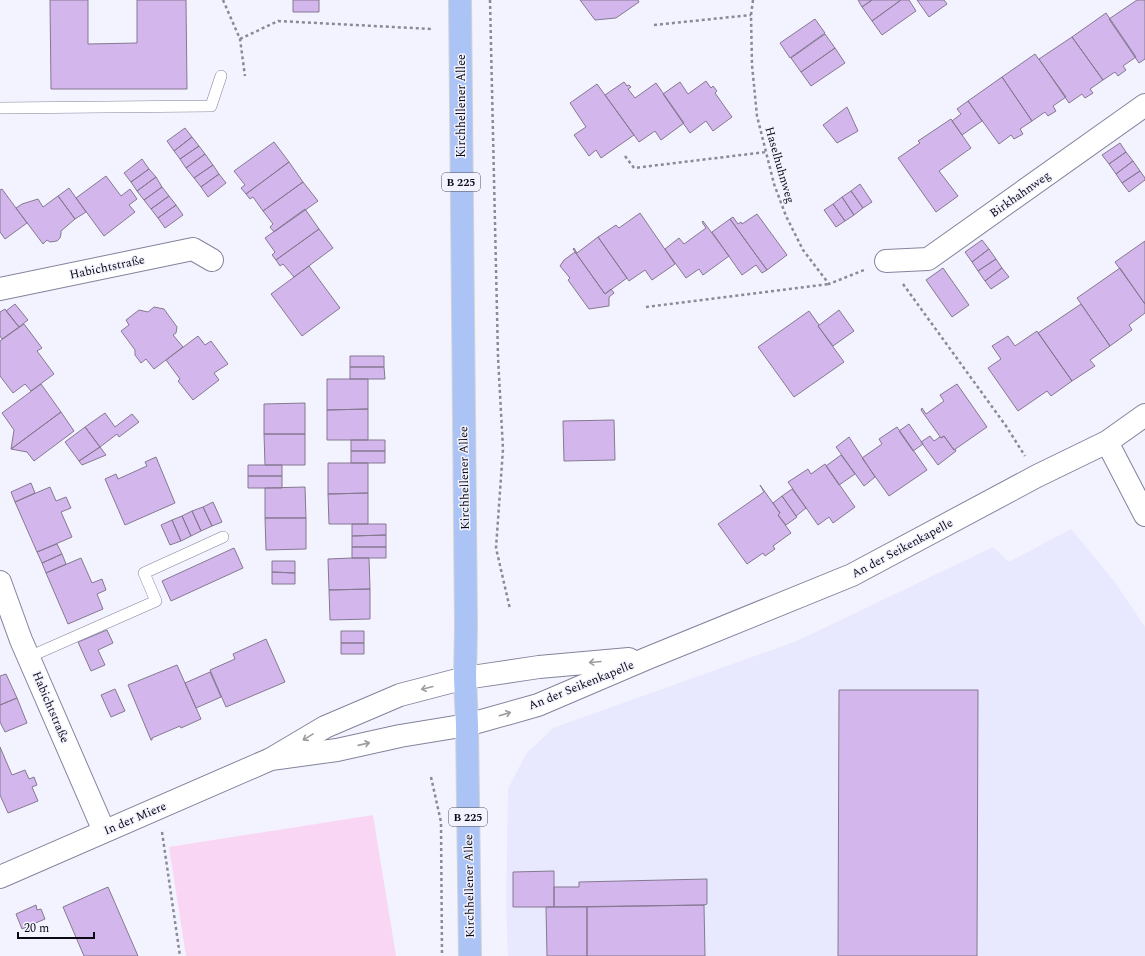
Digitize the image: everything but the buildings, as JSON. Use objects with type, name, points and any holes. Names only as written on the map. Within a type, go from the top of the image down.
[{"type":"main road","name":"Kirchhellener Allee","points":[[460,0],[466,626],[465,678],[470,956]]},
{"type":"street","name":"Birkhahnweg","points":[[886,261],[928,259],[1145,105]]},
{"type":"street","name":"Habichtstraße","points":[[0,289],[193,249],[212,260]]},
{"type":"street","name":"An der Seikenkapelle","points":[[467,725],[538,705],[648,658],[852,575],[1037,476],[1107,442],[1145,415]]},
{"type":"street","points":[[1107,442],[1145,515]]},
{"type":"street","name":"Habichtstraße","points":[[0,582],[22,640],[104,831]]},
{"type":"street","name":"An der Seikenkapelle","points":[[465,678],[539,667],[648,658]]},
{"type":"street","name":"In der Miere","points":[[0,877],[271,759],[325,727],[400,695],[465,678]]},
{"type":"street","name":"In der Miere","points":[[271,759],[337,750],[400,736],[467,725]]},
{"type":"lane","points":[[0,108],[210,106],[221,76]]},
{"type":"lane","points":[[29,656],[156,601],[144,573],[223,537]]},
{"type":"path","points":[[224,0],[240,39],[245,76]]},
{"type":"path","points":[[490,0],[498,357],[503,449],[496,548],[510,609]]},
{"type":"path","name":"Haselhuhnweg","points":[[753,0],[752,65],[757,116],[774,184],[786,216],[803,250],[829,284]]},
{"type":"path","points":[[654,25],[752,15]]},
{"type":"path","points":[[240,39],[278,22],[432,29]]},
{"type":"path","points":[[624,156],[634,168],[766,152]]},
{"type":"path","points":[[646,307],[829,284],[886,261],[1013,437],[1037,476]]},
{"type":"path","points":[[431,777],[441,822],[442,956]]},
{"type":"path","points":[[158,808],[180,956]]},
{"type":"shaded area","points":[[1071,529],[1114,581],[1145,627],[1145,956],[508,956],[506,904],[508,789],[526,754],[553,728],[797,641],[993,547],[1009,562]]},
{"type":"shaded area","points":[[373,815],[396,956],[186,956],[169,847]]}]
